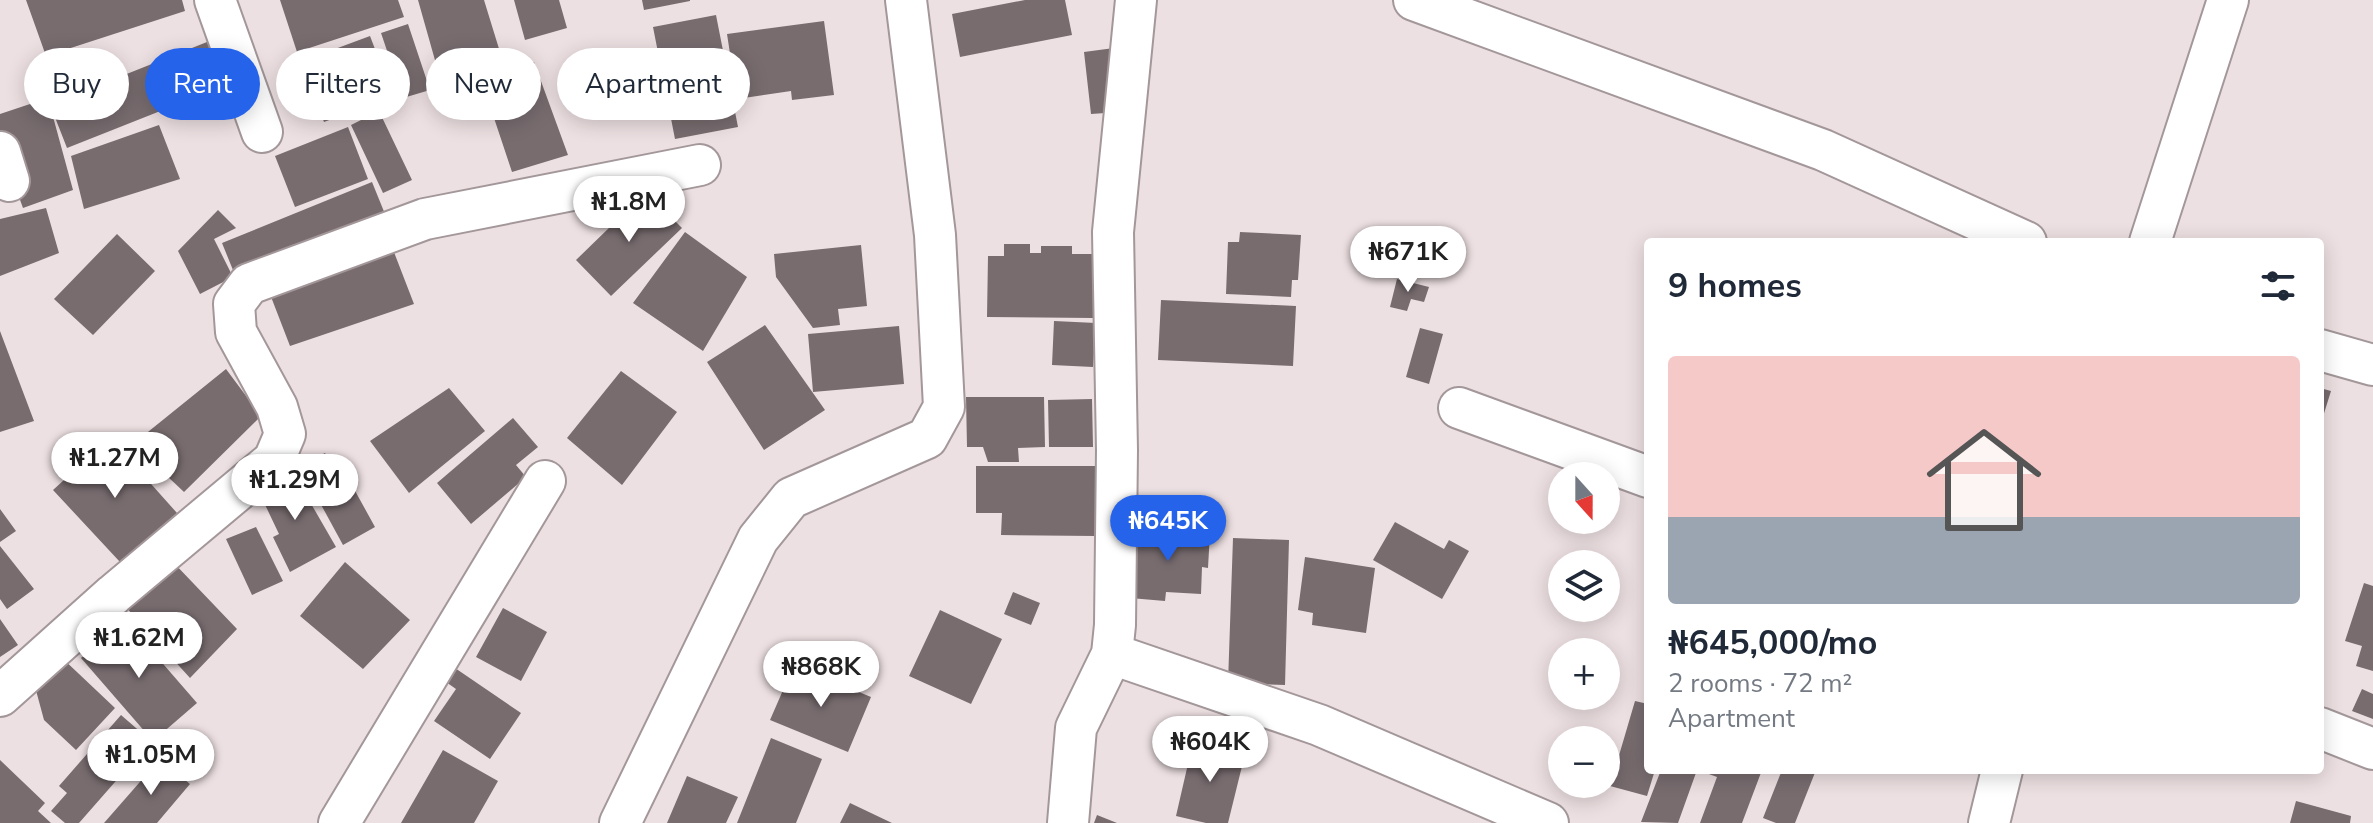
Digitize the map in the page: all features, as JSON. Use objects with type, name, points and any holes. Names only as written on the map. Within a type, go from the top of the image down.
[{"type":"street","points":[[215,0],[262,132]]},
{"type":"street","points":[[620,823],[758,539],[791,498],[927,438],[944,407],[935,235],[906,0]]},
{"type":"street","points":[[1068,823],[1076,728],[1112,654],[1115,625],[1117,450],[1113,232],[1136,0]]},
{"type":"street","points":[[1414,0],[1823,150],[2017,238]]},
{"type":"street","points":[[2151,238],[2228,0]]},
{"type":"street","points":[[0,696],[114,594],[274,460],[285,434],[277,407],[236,332],[234,304],[249,284],[425,219],[700,165]]},
{"type":"street","points":[[2324,351],[2373,365]]},
{"type":"street","points":[[1459,408],[1644,476]]},
{"type":"street","points":[[339,823],[545,481]]},
{"type":"street","points":[[1112,654],[1319,725],[1548,823]]},
{"type":"street","points":[[2324,730],[2373,749]]},
{"type":"street","points":[[1989,823],[2001,774]]},
{"type":"building","points":[[26,0],[182,0],[185,11],[71,48],[43,48]]},
{"type":"building","points":[[280,0],[398,0],[404,17],[309,48],[296,48]]},
{"type":"building","points":[[418,0],[484,0],[499,48],[432,48]]},
{"type":"building","points":[[514,0],[559,0],[567,28],[525,40]]},
{"type":"building","points":[[642,0],[690,0],[690,1],[644,10]]},
{"type":"building","points":[[1025,0],[1065,0],[1072,35],[960,57],[952,14]]},
{"type":"building","points":[[716,15],[722,48],[657,48],[653,27]]},
{"type":"building","points":[[824,21],[834,95],[792,100],[791,91],[750,97],[750,48],[729,48],[727,34]]},
{"type":"building","points":[[408,24],[426,78],[426,91],[410,96],[410,48],[386,48],[381,33]]},
{"type":"building","points":[[370,36],[375,48],[338,48]]},
{"type":"building","points":[[207,42],[210,48],[192,48]]},
{"type":"building","points":[[1114,48],[1120,112],[1091,114],[1084,52]]},
{"type":"building","points":[[145,67],[145,117],[67,148],[56,120],[129,120],[129,73]]},
{"type":"building","points":[[541,81],[568,155],[512,172],[495,120],[541,120]]},
{"type":"building","points":[[24,106],[24,120],[54,120],[73,190],[23,208],[0,145],[0,114]]},
{"type":"building","points":[[361,120],[383,120],[412,180],[383,193],[351,125]]},
{"type":"building","points":[[671,120],[737,120],[738,127],[675,139]]},
{"type":"building","points":[[159,125],[180,179],[84,209],[71,156]]},
{"type":"building","points":[[348,127],[368,179],[295,207],[275,156]]},
{"type":"building","points":[[372,182],[385,214],[235,275],[222,243]]},
{"type":"building","points":[[646,192],[682,228],[611,296],[576,260]]},
{"type":"building","points":[[46,208],[59,253],[0,276],[0,219]]},
{"type":"building","points":[[218,210],[236,228],[214,239],[233,277],[200,294],[178,251]]},
{"type":"building","points":[[685,232],[747,277],[703,351],[633,303]]},
{"type":"building","points":[[1240,232],[1301,235],[1298,280],[1292,280],[1291,297],[1226,294],[1228,242],[1239,242]]},
{"type":"building","points":[[117,234],[155,271],[93,335],[54,299]]},
{"type":"building","points":[[1004,244],[1030,244],[1030,253],[1041,253],[1041,246],[1072,246],[1072,254],[1093,254],[1093,318],[987,317],[988,256],[1004,256]]},
{"type":"building","points":[[861,245],[867,306],[838,309],[840,325],[813,328],[776,277],[774,254]]},
{"type":"building","points":[[392,247],[414,304],[290,346],[268,289]]},
{"type":"building","points":[[1397,279],[1429,287],[1424,302],[1411,299],[1407,311],[1390,307]]},
{"type":"building","points":[[1161,300],[1296,306],[1293,366],[1158,360]]},
{"type":"building","points":[[1054,321],[1096,323],[1093,367],[1052,365]]},
{"type":"building","points":[[765,325],[825,410],[764,450],[707,362]]},
{"type":"building","points":[[899,326],[904,384],[813,392],[808,334]]},
{"type":"building","points":[[1420,328],[1443,334],[1429,384],[1406,377]]},
{"type":"building","points":[[0,331],[34,421],[0,432]]},
{"type":"building","points":[[226,369],[261,416],[184,492],[133,444]]},
{"type":"building","points":[[621,371],[677,412],[622,485],[567,438]]},
{"type":"building","points":[[449,388],[485,431],[409,493],[370,441]]},
{"type":"building","points":[[2324,389],[2331,391],[2324,413]]},
{"type":"building","points":[[966,397],[1044,397],[1045,447],[1018,448],[1019,462],[988,462],[983,447],[967,447]]},
{"type":"building","points":[[1092,399],[1093,447],[1049,447],[1048,400]]},
{"type":"building","points":[[513,418],[538,447],[516,465],[526,477],[471,524],[437,483]]},
{"type":"building","points":[[110,438],[177,513],[120,562],[53,490]]},
{"type":"building","points":[[325,453],[331,464],[338,460],[375,527],[343,545],[300,466]]},
{"type":"building","points":[[976,466],[1097,466],[1096,536],[1001,535],[1002,513],[976,513]]},
{"type":"building","points":[[291,469],[336,547],[290,572],[273,537],[279,534],[258,490]]},
{"type":"building","points":[[0,509],[16,531],[0,542]]},
{"type":"building","points":[[1395,522],[1444,549],[1449,540],[1469,551],[1442,599],[1373,560]]},
{"type":"building","points":[[256,527],[283,581],[252,595],[226,539]]},
{"type":"building","points":[[1135,528],[1210,532],[1208,568],[1202,567],[1201,594],[1166,592],[1165,601],[1130,598]]},
{"type":"building","points":[[1233,538],[1289,540],[1285,685],[1228,683]]},
{"type":"building","points":[[0,546],[34,589],[7,609],[0,599]]},
{"type":"building","points":[[1305,557],[1375,568],[1366,633],[1312,625],[1313,613],[1298,610]]},
{"type":"building","points":[[172,561],[237,629],[190,678],[124,605]]},
{"type":"building","points":[[345,562],[410,620],[363,669],[300,616]]},
{"type":"building","points":[[2364,583],[2373,586],[2373,671],[2356,666],[2362,646],[2345,641]]},
{"type":"building","points":[[1013,592],[1040,603],[1031,625],[1004,614]]},
{"type":"building","points":[[503,608],[547,632],[521,681],[476,657]]},
{"type":"building","points":[[940,610],[1002,639],[971,704],[909,676]]},
{"type":"building","points":[[0,619],[18,645],[0,657]]},
{"type":"building","points":[[125,620],[197,703],[153,741],[81,658]]},
{"type":"building","points":[[60,656],[115,708],[76,750],[44,720],[34,683]]},
{"type":"building","points":[[794,665],[871,697],[848,752],[770,720]]},
{"type":"building","points":[[455,668],[521,713],[490,759],[434,721],[456,689],[446,682]]},
{"type":"building","points":[[2362,689],[2373,694],[2373,719],[2352,711]]},
{"type":"building","points":[[1635,701],[1644,703],[1644,774],[1654,774],[1647,796],[1620,789],[1620,752]]},
{"type":"building","points":[[121,715],[151,741],[79,823],[65,823],[51,811],[67,793],[59,786]]},
{"type":"building","points":[[771,738],[822,759],[796,823],[737,823]]},
{"type":"building","points":[[1193,742],[1245,754],[1228,823],[1206,823],[1176,816]]},
{"type":"building","points":[[443,750],[498,781],[474,823],[401,823]]},
{"type":"building","points":[[160,759],[190,784],[157,823],[104,823]]},
{"type":"building","points":[[0,760],[45,803],[38,811],[51,823],[0,823]]},
{"type":"building","points":[[1659,774],[1696,774],[1678,823],[1641,822]]},
{"type":"building","points":[[1709,774],[1760,774],[1742,823],[1700,823],[1717,777]]},
{"type":"building","points":[[1780,774],[1814,774],[1795,823],[1776,823],[1763,818]]},
{"type":"building","points":[[687,776],[738,797],[726,823],[667,823]]},
{"type":"building","points":[[2296,801],[2351,816],[2350,823],[2290,823]]},
{"type":"building","points":[[850,803],[892,823],[840,823]]},
{"type":"building","points":[[1097,815],[1117,823],[1094,823]]}]
